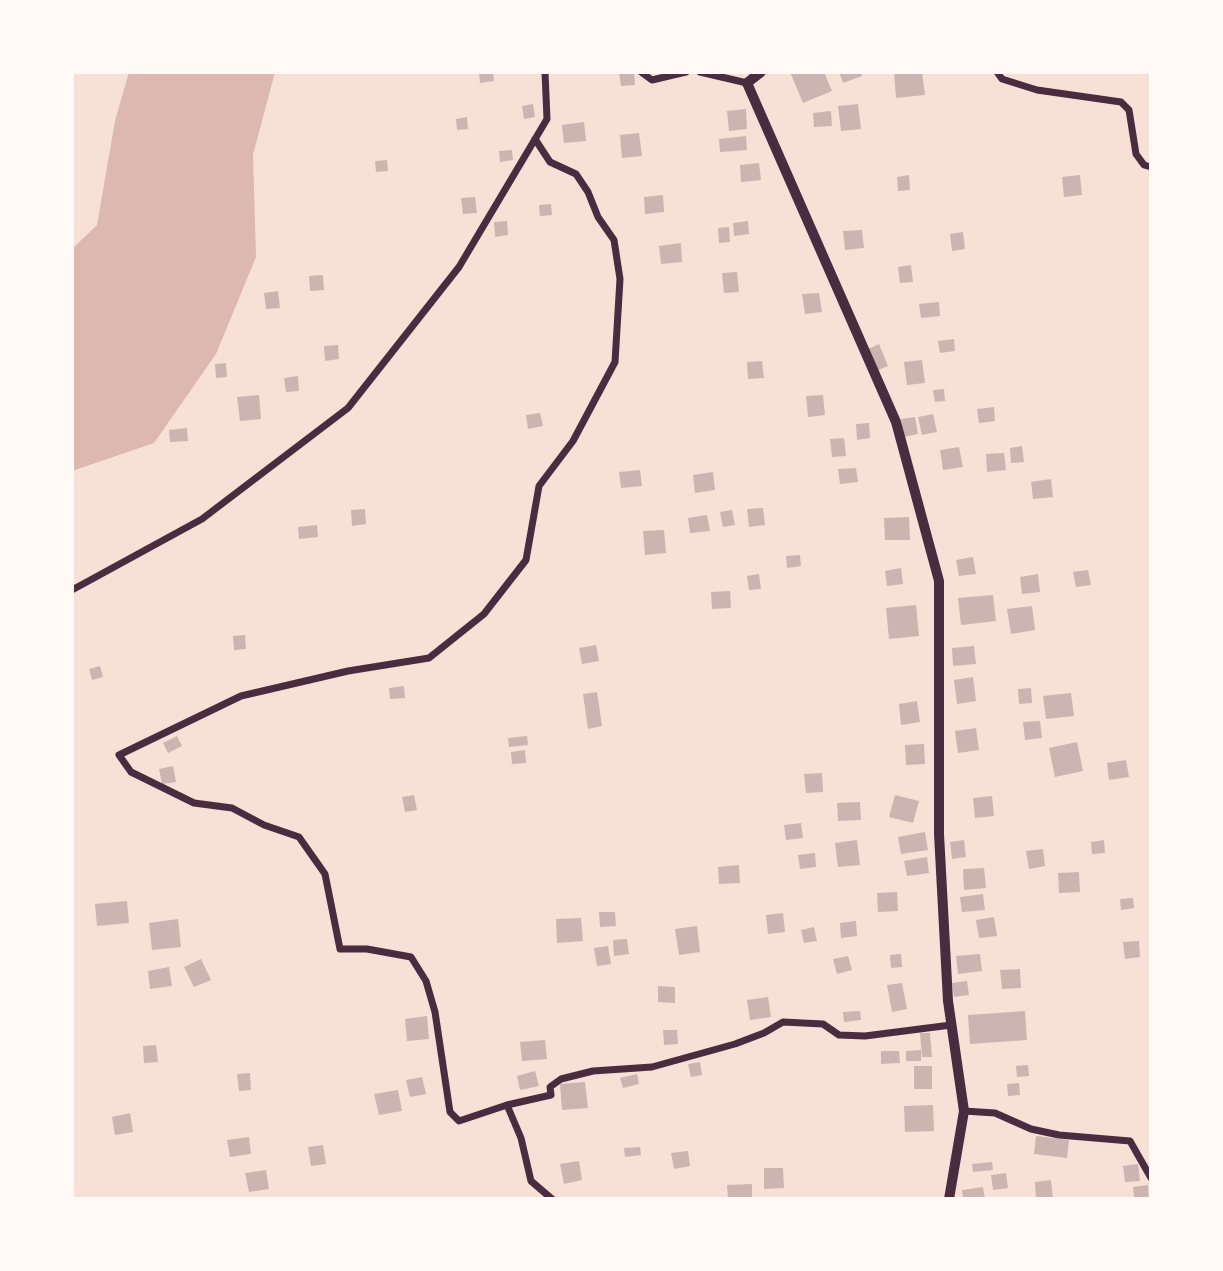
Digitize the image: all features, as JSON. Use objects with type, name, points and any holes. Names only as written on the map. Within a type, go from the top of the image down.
[{"type":"main road","points":[[761,72],[747,83],[895,422],[939,581],[939,834],[951,1026],[964,1111],[949,1199]]},
{"type":"street","points":[[72,590],[202,519],[348,408],[459,267],[536,139],[547,119],[545,72]]},
{"type":"street","points":[[641,72],[652,80],[686,72]]},
{"type":"street","points":[[701,72],[747,83]]},
{"type":"street","points":[[997,72],[1002,79],[1037,90],[1121,102],[1129,110],[1136,154],[1144,165],[1151,167]]},
{"type":"street","points":[[536,139],[550,162],[576,174],[588,192],[598,217],[614,240],[620,279],[615,362],[573,441],[538,486],[526,560],[484,614],[429,658],[348,671],[241,696],[119,755],[131,772],[194,803],[232,808],[264,825],[299,837],[325,874],[340,949],[367,948],[411,957],[426,981],[435,1012],[450,1112],[459,1121],[507,1105],[551,1095],[550,1087],[561,1079],[593,1071],[652,1068],[735,1044],[783,1022],[823,1024],[839,1035],[864,1036],[951,1026]]},
{"type":"street","points":[[507,1105],[521,1138],[531,1181],[552,1199]]},
{"type":"street","points":[[964,1111],[995,1112],[1031,1129],[1059,1135],[1130,1141],[1151,1178]]},
{"type":"shaded area","points":[[129,72],[275,72],[253,155],[256,257],[216,354],[154,443],[72,471],[72,249],[97,225],[115,121]]},
{"type":"building","points":[[479,72],[493,72],[494,81],[480,83]]},
{"type":"building","points":[[619,72],[634,72],[635,85],[621,86]]},
{"type":"building","points":[[790,72],[824,72],[832,91],[803,103]]},
{"type":"building","points":[[839,72],[861,72],[862,76],[843,83]]},
{"type":"building","points":[[894,72],[922,72],[925,95],[896,98]]},
{"type":"building","points":[[533,104],[535,117],[524,119],[522,106]]},
{"type":"building","points":[[858,104],[861,129],[841,131],[838,106]]},
{"type":"building","points":[[746,109],[747,129],[729,131],[727,111]]},
{"type":"building","points":[[831,111],[832,126],[814,127],[813,113]]},
{"type":"building","points":[[467,117],[468,129],[457,130],[456,119]]},
{"type":"building","points":[[584,122],[586,141],[564,143],[562,125]]},
{"type":"building","points":[[639,133],[642,156],[622,158],[620,135]]},
{"type":"building","points":[[746,136],[747,150],[720,152],[719,139]]},
{"type":"building","points":[[512,150],[513,160],[500,162],[499,151]]},
{"type":"building","points":[[387,160],[388,171],[376,172],[375,161]]},
{"type":"building","points":[[759,163],[761,180],[741,182],[740,165]]},
{"type":"building","points":[[909,175],[910,190],[898,191],[897,177]]},
{"type":"building","points":[[1080,175],[1082,195],[1064,197],[1062,177]]},
{"type":"building","points":[[663,195],[664,212],[645,214],[644,197]]},
{"type":"building","points":[[475,197],[477,213],[463,214],[461,198]]},
{"type":"building","points":[[551,204],[552,215],[540,216],[539,205]]},
{"type":"building","points":[[507,221],[508,235],[495,237],[494,222]]},
{"type":"building","points":[[748,221],[749,234],[734,236],[733,223]]},
{"type":"building","points":[[729,227],[730,242],[719,243],[718,228]]},
{"type":"building","points":[[862,230],[864,248],[845,250],[843,231]]},
{"type":"building","points":[[963,232],[965,249],[952,251],[950,234]]},
{"type":"building","points":[[681,243],[682,262],[661,264],[659,246]]},
{"type":"building","points":[[911,265],[913,282],[900,283],[898,267]]},
{"type":"building","points":[[737,272],[739,292],[724,293],[722,273]]},
{"type":"building","points":[[323,275],[324,290],[310,291],[309,276]]},
{"type":"building","points":[[278,291],[280,308],[266,309],[264,293]]},
{"type":"building","points":[[819,293],[822,312],[805,314],[802,294]]},
{"type":"building","points":[[939,302],[940,316],[921,318],[919,304]]},
{"type":"building","points":[[954,339],[955,351],[940,353],[938,341]]},
{"type":"building","points":[[879,344],[888,366],[876,371],[868,349]]},
{"type":"building","points":[[338,345],[339,359],[325,361],[324,346]]},
{"type":"building","points":[[922,360],[925,383],[907,385],[904,362]]},
{"type":"building","points":[[762,361],[764,378],[748,379],[747,362]]},
{"type":"building","points":[[226,363],[227,377],[216,378],[215,364]]},
{"type":"building","points":[[298,376],[299,391],[286,392],[284,378]]},
{"type":"building","points":[[944,389],[945,401],[935,402],[933,390]]},
{"type":"building","points":[[259,395],[261,419],[240,421],[237,397]]},
{"type":"building","points":[[823,395],[825,415],[808,417],[806,396]]},
{"type":"building","points":[[994,407],[995,421],[979,423],[977,409]]},
{"type":"building","points":[[540,413],[543,426],[528,429],[526,415]]},
{"type":"building","points":[[933,414],[937,432],[922,435],[918,417]]},
{"type":"building","points":[[915,417],[918,434],[904,437],[901,419]]},
{"type":"building","points":[[869,423],[870,438],[857,440],[856,424]]},
{"type":"building","points":[[187,428],[188,441],[170,442],[169,430]]},
{"type":"building","points":[[844,438],[846,456],[832,457],[830,439]]},
{"type":"building","points":[[1022,446],[1024,462],[1011,463],[1010,448]]},
{"type":"building","points":[[959,447],[963,467],[943,470],[940,450]]},
{"type":"building","points":[[1004,453],[1006,470],[987,472],[986,454]]},
{"type":"building","points":[[856,468],[858,482],[840,484],[838,469]]},
{"type":"building","points":[[640,470],[642,486],[621,488],[619,472]]},
{"type":"building","points":[[713,472],[715,490],[695,493],[693,475]]},
{"type":"building","points":[[1051,479],[1053,497],[1033,499],[1031,482]]},
{"type":"building","points":[[763,508],[765,525],[749,527],[747,509]]},
{"type":"building","points":[[365,509],[366,524],[352,526],[351,510]]},
{"type":"building","points":[[732,510],[735,525],[723,527],[720,512]]},
{"type":"building","points":[[707,515],[710,531],[690,533],[688,518]]},
{"type":"building","points":[[909,517],[910,540],[885,540],[884,518]]},
{"type":"building","points":[[317,525],[318,537],[299,539],[298,527]]},
{"type":"building","points":[[664,530],[666,553],[645,555],[643,531]]},
{"type":"building","points":[[800,555],[801,566],[787,568],[786,556]]},
{"type":"building","points":[[973,557],[976,574],[959,576],[956,560]]},
{"type":"building","points":[[901,568],[903,584],[887,586],[885,571]]},
{"type":"building","points":[[1088,570],[1091,585],[1076,587],[1073,572]]},
{"type":"building","points":[[759,574],[761,589],[749,590],[747,576]]},
{"type":"building","points":[[1038,574],[1040,592],[1022,594],[1020,577]]},
{"type":"building","points":[[730,591],[731,608],[712,609],[711,592]]},
{"type":"building","points":[[993,595],[996,621],[961,625],[958,598]]},
{"type":"building","points":[[916,605],[919,636],[889,639],[886,608]]},
{"type":"building","points":[[1032,606],[1035,630],[1011,634],[1007,609]]},
{"type":"building","points":[[245,635],[246,649],[234,650],[233,636]]},
{"type":"building","points":[[596,645],[599,661],[582,664],[579,648]]},
{"type":"building","points":[[974,646],[976,664],[953,666],[952,648]]},
{"type":"building","points":[[100,666],[103,677],[92,680],[89,669]]},
{"type":"building","points":[[973,677],[976,701],[957,704],[954,680]]},
{"type":"building","points":[[404,686],[405,698],[390,699],[389,688]]},
{"type":"building","points":[[1031,688],[1032,703],[1019,704],[1018,689]]},
{"type":"building","points":[[597,692],[602,726],[588,729],[583,694]]},
{"type":"building","points":[[1071,693],[1074,716],[1046,719],[1043,696]]},
{"type":"building","points":[[917,701],[920,722],[901,725],[899,704]]},
{"type":"building","points":[[1040,721],[1042,738],[1025,740],[1023,722]]},
{"type":"building","points":[[976,728],[979,750],[958,753],[955,731]]},
{"type":"building","points":[[177,736],[182,746],[168,753],[163,743]]},
{"type":"building","points":[[527,736],[528,745],[509,747],[508,738]]},
{"type":"building","points":[[1077,742],[1083,771],[1055,777],[1049,748]]},
{"type":"building","points":[[924,744],[925,764],[906,765],[905,745]]},
{"type":"building","points":[[525,750],[526,763],[512,764],[511,752]]},
{"type":"building","points":[[1126,760],[1129,777],[1109,780],[1107,763]]},
{"type":"building","points":[[173,766],[176,782],[162,784],[159,769]]},
{"type":"building","points":[[822,773],[823,792],[806,793],[804,774]]},
{"type":"building","points":[[414,795],[417,810],[405,812],[402,797]]},
{"type":"building","points":[[895,795],[919,801],[913,823],[889,817]]},
{"type":"building","points":[[992,796],[994,816],[975,818],[973,798]]},
{"type":"building","points":[[860,802],[861,820],[838,821],[837,803]]},
{"type":"building","points":[[801,823],[803,838],[786,840],[784,825]]},
{"type":"building","points":[[925,832],[928,850],[901,854],[898,837]]},
{"type":"building","points":[[857,840],[860,865],[838,867],[835,843]]},
{"type":"building","points":[[964,840],[966,857],[952,859],[950,842]]},
{"type":"building","points":[[1104,840],[1105,853],[1092,854],[1091,842]]},
{"type":"building","points":[[1043,849],[1045,866],[1029,869],[1026,851]]},
{"type":"building","points":[[815,853],[816,867],[800,869],[798,855]]},
{"type":"building","points":[[927,857],[929,873],[907,876],[904,861]]},
{"type":"building","points":[[739,865],[740,883],[719,884],[718,867]]},
{"type":"building","points":[[984,868],[986,888],[964,890],[963,869]]},
{"type":"building","points":[[1079,872],[1080,892],[1059,893],[1058,873]]},
{"type":"building","points":[[897,892],[898,911],[878,912],[877,893]]},
{"type":"building","points":[[983,894],[985,910],[962,912],[960,897]]},
{"type":"building","points":[[1133,898],[1134,908],[1121,910],[1120,899]]},
{"type":"building","points":[[127,901],[129,923],[97,926],[95,904]]},
{"type":"building","points":[[599,912],[615,912],[616,926],[600,927]]},
{"type":"building","points":[[783,913],[785,932],[768,934],[766,915]]},
{"type":"building","points":[[994,917],[997,936],[979,938],[976,920]]},
{"type":"building","points":[[581,918],[583,941],[557,943],[556,919]]},
{"type":"building","points":[[178,919],[181,947],[152,950],[149,923]]},
{"type":"building","points":[[856,921],[857,936],[841,938],[840,923]]},
{"type":"building","points":[[697,926],[700,952],[679,955],[675,929]]},
{"type":"building","points":[[814,927],[817,941],[804,943],[801,930]]},
{"type":"building","points":[[627,939],[629,954],[614,956],[613,940]]},
{"type":"building","points":[[1139,941],[1140,957],[1125,959],[1123,942]]},
{"type":"building","points":[[608,946],[611,964],[597,966],[594,948]]},
{"type":"building","points":[[901,954],[902,967],[891,968],[890,955]]},
{"type":"building","points":[[980,954],[982,971],[958,974],[956,956]]},
{"type":"building","points":[[848,956],[852,970],[837,974],[833,959]]},
{"type":"building","points":[[201,959],[211,980],[194,987],[184,967]]},
{"type":"building","points":[[169,967],[172,986],[150,989],[148,971]]},
{"type":"building","points":[[1020,969],[1021,988],[1002,989],[1000,970]]},
{"type":"building","points":[[967,981],[969,995],[954,997],[952,983]]},
{"type":"building","points":[[902,983],[907,1009],[892,1012],[887,985]]},
{"type":"building","points":[[658,986],[675,987],[675,1003],[658,1002]]},
{"type":"building","points":[[768,997],[771,1017],[750,1020],[747,1000]]},
{"type":"building","points":[[860,1011],[861,1020],[844,1022],[843,1012]]},
{"type":"building","points":[[1025,1011],[1027,1040],[970,1044],[968,1015]]},
{"type":"building","points":[[427,1016],[429,1039],[407,1041],[405,1019]]},
{"type":"building","points":[[663,1030],[677,1030],[678,1044],[664,1045]]},
{"type":"building","points":[[920,1033],[930,1033],[932,1057],[922,1057]]},
{"type":"building","points":[[545,1040],[547,1059],[522,1061],[520,1042]]},
{"type":"building","points":[[156,1045],[158,1062],[144,1063],[143,1046]]},
{"type":"building","points":[[921,1050],[921,1061],[906,1061],[906,1051]]},
{"type":"building","points":[[881,1051],[899,1051],[900,1063],[881,1064]]},
{"type":"building","points":[[700,1062],[702,1075],[691,1077],[688,1064]]},
{"type":"building","points":[[1028,1065],[1029,1076],[1017,1077],[1016,1066]]},
{"type":"building","points":[[914,1066],[932,1066],[932,1089],[914,1089]]},
{"type":"building","points":[[535,1071],[539,1086],[520,1090],[517,1076]]},
{"type":"building","points":[[250,1073],[251,1090],[239,1091],[237,1074]]},
{"type":"building","points":[[637,1074],[639,1084],[623,1088],[620,1078]]},
{"type":"building","points":[[422,1077],[426,1094],[410,1097],[406,1080]]},
{"type":"building","points":[[585,1082],[588,1108],[562,1110],[560,1084]]},
{"type":"building","points":[[1019,1083],[1020,1095],[1008,1096],[1007,1084]]},
{"type":"building","points":[[398,1090],[402,1111],[379,1115],[374,1094]]},
{"type":"building","points":[[933,1105],[934,1131],[905,1132],[904,1106]]},
{"type":"building","points":[[130,1113],[133,1132],[115,1135],[112,1117]]},
{"type":"building","points":[[1036,1136],[1069,1140],[1067,1158],[1034,1154]]},
{"type":"building","points":[[249,1137],[251,1154],[230,1157],[227,1140]]},
{"type":"building","points":[[323,1145],[326,1164],[311,1166],[308,1147]]},
{"type":"building","points":[[640,1147],[641,1155],[625,1157],[624,1148]]},
{"type":"building","points":[[688,1151],[690,1166],[674,1169],[671,1153]]},
{"type":"building","points":[[579,1161],[582,1180],[564,1184],[560,1164]]},
{"type":"building","points":[[992,1162],[993,1170],[973,1172],[972,1164]]},
{"type":"building","points":[[1138,1164],[1140,1181],[1125,1182],[1123,1166]]},
{"type":"building","points":[[764,1168],[783,1168],[784,1188],[764,1189]]},
{"type":"building","points":[[266,1170],[269,1189],[249,1192],[245,1173]]},
{"type":"building","points":[[1006,1173],[1008,1188],[993,1190],[991,1175]]},
{"type":"building","points":[[1051,1180],[1053,1199],[1036,1199],[1035,1182]]},
{"type":"building","points":[[752,1184],[752,1199],[728,1199],[727,1185]]},
{"type":"building","points":[[1148,1185],[1149,1199],[1134,1199],[1133,1187]]},
{"type":"building","points":[[983,1187],[985,1199],[963,1199],[962,1190]]}]
